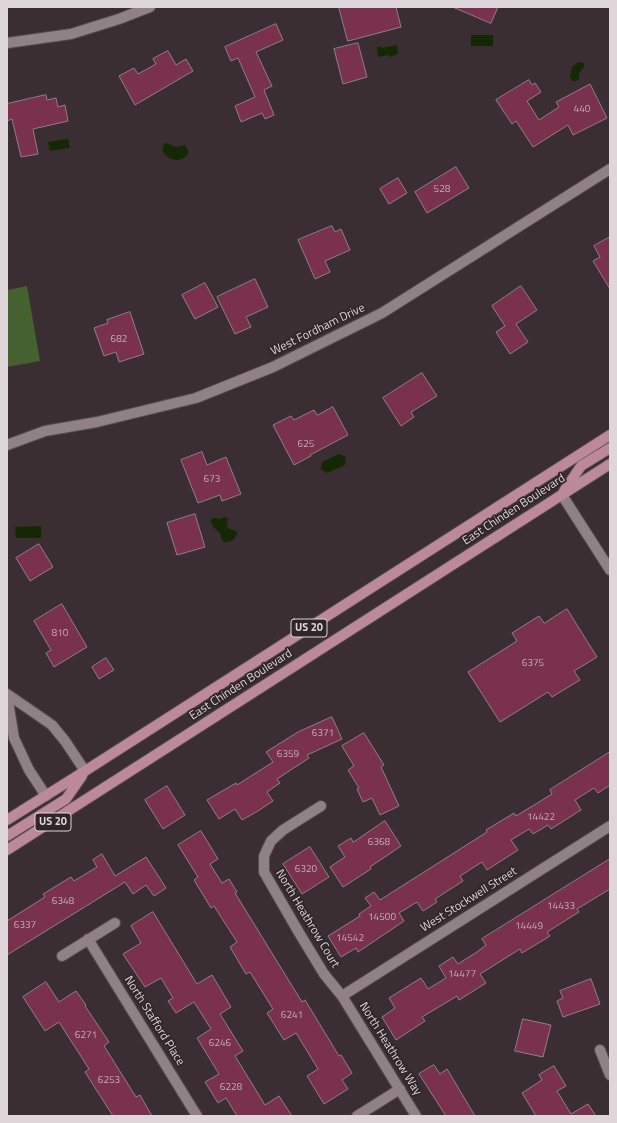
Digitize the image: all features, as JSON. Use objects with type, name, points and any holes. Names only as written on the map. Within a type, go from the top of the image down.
[{"type":"main road","name":"East Chinden Boulevard","points":[[7,820],[610,435]]},
{"type":"main road","points":[[562,495],[582,466],[610,448]]},
{"type":"main road","name":"East Chinden Boulevard","points":[[7,850],[610,464]]},
{"type":"main road","points":[[7,836],[66,799],[85,771]]},
{"type":"street","points":[[7,43],[71,34],[119,19],[150,7]]},
{"type":"street","name":"West Fordham Drive","points":[[7,445],[45,431],[97,422],[196,398],[273,367],[382,313],[610,169]]},
{"type":"street","points":[[562,495],[610,570]]},
{"type":"street","points":[[7,695],[52,725],[65,741],[85,771]]},
{"type":"street","points":[[7,695],[14,738],[29,770],[46,796]]},
{"type":"street","name":"North Heathrow Court","points":[[321,806],[282,830],[271,841],[264,856],[264,872],[324,974],[342,996]]},
{"type":"street","name":"West Stockwell Street","points":[[342,996],[610,826]]},
{"type":"street","points":[[62,956],[115,923]]},
{"type":"street","name":"North Stafford Place","points":[[88,939],[197,1116]]},
{"type":"street","name":"North Heathrow Way","points":[[342,996],[416,1116]]},
{"type":"street","points":[[600,1050],[610,1075]]},
{"type":"street","points":[[357,1116],[400,1090]]},
{"type":"shaded area","points":[[471,35],[493,35],[493,46],[471,46]]},
{"type":"shaded area","points":[[397,45],[398,54],[390,57],[389,55],[378,57],[377,47],[382,48]]},
{"type":"shaded area","points":[[579,62],[584,63],[584,67],[579,73],[579,79],[573,81],[570,78],[572,67]]},
{"type":"shaded area","points":[[68,139],[70,148],[50,151],[48,142]]},
{"type":"shaded area","points":[[166,143],[176,147],[185,145],[189,152],[186,156],[179,160],[171,159],[167,157],[162,149],[164,147],[163,145]]},
{"type":"shaded area","points":[[27,286],[40,361],[7,367],[7,290]]},
{"type":"shaded area","points":[[339,454],[346,457],[345,465],[327,473],[321,469],[322,462]]},
{"type":"shaded area","points":[[225,517],[228,519],[228,528],[237,532],[235,538],[228,542],[224,542],[222,540],[220,533],[214,527],[211,520],[213,518],[220,519]]},
{"type":"shaded area","points":[[41,526],[41,538],[16,538],[15,527]]},
{"type":"building","points":[[339,7],[396,7],[401,27],[348,41]]},
{"type":"building","points":[[453,7],[498,7],[491,23]]},
{"type":"building","points":[[276,24],[283,40],[256,52],[272,86],[264,90],[274,115],[265,119],[262,113],[241,122],[235,106],[255,97],[238,58],[231,61],[225,47]]},
{"type":"building","points":[[358,43],[367,77],[343,84],[334,49]]},
{"type":"building","points":[[168,51],[176,65],[186,59],[193,71],[135,105],[119,76],[134,68],[138,74],[156,64],[153,59]]},
{"type":"building","points":[[529,80],[532,85],[535,83],[541,92],[527,101],[539,120],[559,107],[556,102],[590,84],[607,118],[573,135],[568,125],[533,147],[516,121],[512,124],[496,100]]},
{"type":"building","points":[[46,95],[47,100],[56,98],[58,107],[65,105],[68,121],[33,129],[38,154],[21,157],[12,119],[7,121],[7,104]]},
{"type":"building","points":[[456,167],[469,188],[427,213],[415,192]]},
{"type":"building","points":[[398,178],[407,193],[389,204],[380,189]]},
{"type":"building","points":[[332,226],[335,232],[341,229],[350,250],[325,261],[330,272],[315,279],[298,240]]},
{"type":"building","points":[[610,237],[610,289],[593,261],[600,257],[594,246]]},
{"type":"building","points":[[255,279],[268,307],[246,317],[251,327],[235,334],[217,297]]},
{"type":"building","points":[[205,283],[218,307],[195,319],[182,295]]},
{"type":"building","points":[[521,286],[537,310],[516,324],[528,342],[510,354],[496,332],[505,326],[492,306]]},
{"type":"building","points":[[130,312],[144,354],[119,362],[116,352],[104,356],[94,328],[108,323],[107,320]]},
{"type":"building","points":[[422,373],[437,396],[411,412],[414,417],[401,426],[383,398]]},
{"type":"building","points":[[333,407],[348,435],[294,465],[273,425],[291,416],[294,420],[314,410],[317,415]]},
{"type":"building","points":[[202,452],[207,465],[226,457],[241,494],[222,501],[220,495],[198,503],[181,460]]},
{"type":"building","points":[[195,514],[205,547],[177,555],[167,523]]},
{"type":"building","points":[[39,544],[53,567],[30,581],[16,558]]},
{"type":"building","points":[[62,604],[87,647],[54,667],[46,653],[51,650],[34,621]]},
{"type":"building","points":[[567,609],[597,657],[574,671],[580,680],[552,697],[548,692],[500,722],[468,672],[517,641],[512,633],[539,616],[544,623]]},
{"type":"building","points":[[106,658],[114,670],[99,679],[92,667]]},
{"type":"building","points":[[332,717],[342,739],[307,755],[309,758],[277,779],[280,783],[267,792],[273,801],[258,811],[242,820],[235,809],[219,819],[207,800],[236,783],[237,785],[273,762],[266,752],[298,732]]},
{"type":"building","points":[[364,733],[384,765],[381,767],[399,806],[380,815],[372,798],[363,802],[357,789],[359,788],[348,770],[354,766],[342,746]]},
{"type":"building","points":[[610,752],[610,785],[598,793],[594,788],[575,800],[581,810],[551,829],[548,825],[533,834],[529,829],[511,840],[518,850],[487,870],[482,862],[460,876],[463,881],[435,899],[437,902],[423,911],[417,902],[399,913],[404,921],[358,952],[356,948],[341,957],[328,936],[360,916],[359,914],[371,906],[365,898],[374,892],[380,900],[487,832],[486,830],[514,813],[516,816],[552,794],[550,790]]},
{"type":"building","points":[[167,786],[185,815],[163,829],[145,800]]},
{"type":"building","points":[[385,821],[401,846],[370,867],[371,869],[343,887],[330,867],[345,857],[338,846],[351,838],[353,842]]},
{"type":"building","points":[[201,831],[218,859],[210,864],[222,883],[229,879],[237,892],[235,893],[302,1002],[305,1000],[339,1056],[341,1055],[352,1073],[342,1080],[348,1089],[324,1104],[307,1076],[318,1069],[296,1033],[284,1040],[267,1013],[273,1009],[250,972],[246,974],[230,947],[237,942],[214,906],[211,908],[194,880],[198,877],[178,845]]},
{"type":"building","points":[[310,847],[329,877],[302,894],[283,864]]},
{"type":"building","points":[[102,854],[115,876],[146,857],[166,888],[154,896],[146,885],[133,894],[125,882],[7,955],[7,921],[45,897],[43,894],[71,877],[74,881],[97,867],[93,860]]},
{"type":"building","points":[[610,859],[610,889],[577,909],[579,912],[547,932],[550,936],[522,953],[520,949],[480,974],[486,983],[459,1000],[457,996],[422,1017],[425,1021],[396,1040],[382,1017],[395,1008],[389,998],[421,978],[428,989],[446,978],[439,966],[453,957],[458,964],[486,945],[482,939]]},
{"type":"building","points":[[153,912],[197,984],[212,975],[231,1007],[220,1014],[243,1051],[235,1056],[265,1105],[279,1096],[292,1116],[237,1116],[226,1098],[218,1103],[205,1082],[219,1074],[197,1038],[211,1029],[194,1002],[176,1013],[168,1001],[173,998],[161,978],[145,987],[123,954],[141,943],[131,926]]},
{"type":"building","points":[[591,979],[600,1004],[563,1017],[557,1001],[563,998],[560,991]]},
{"type":"building","points":[[46,982],[59,1002],[76,991],[109,1042],[104,1046],[136,1097],[140,1095],[152,1116],[113,1116],[85,1072],[89,1069],[59,1022],[45,1031],[23,997]]},
{"type":"building","points":[[523,1019],[551,1025],[543,1057],[515,1051]]},
{"type":"building","points":[[434,1065],[440,1074],[447,1069],[475,1116],[446,1116],[419,1074]]},
{"type":"building","points":[[554,1066],[566,1086],[557,1091],[571,1114],[588,1104],[596,1116],[536,1116],[522,1093],[542,1080],[539,1075]]}]
